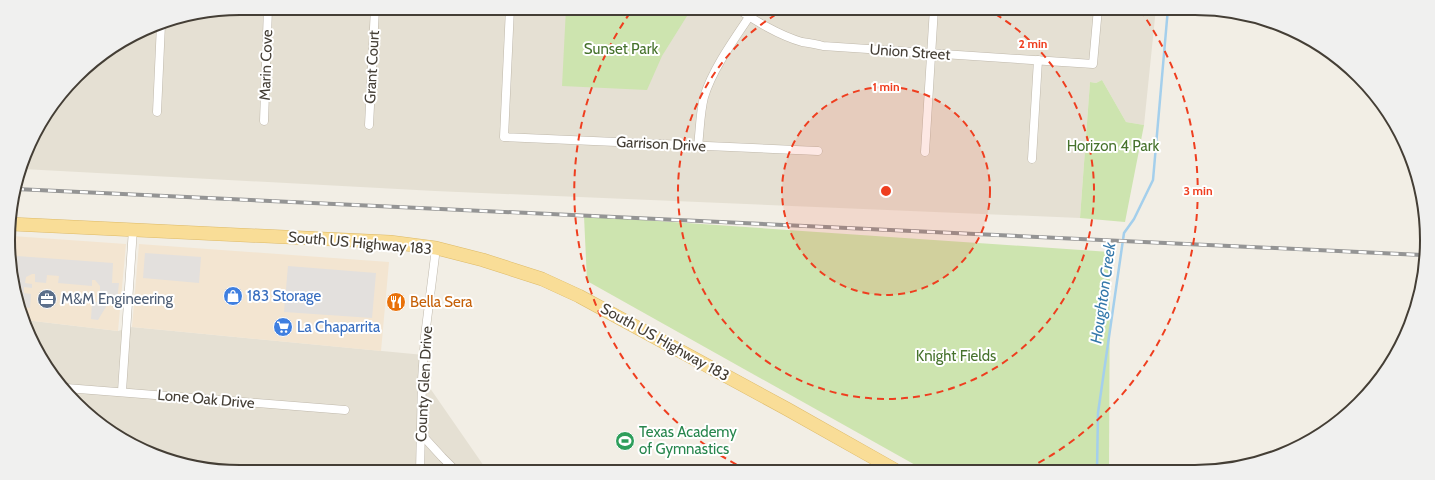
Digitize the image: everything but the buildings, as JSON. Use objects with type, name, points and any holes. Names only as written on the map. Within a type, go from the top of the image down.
[{"type":"main road","name":"South US Highway 183","points":[[15,224],[390,242],[436,248],[483,260],[542,279],[579,296],[780,405],[886,465]]},
{"type":"street","name":"Marin Cove","points":[[264,121],[268,15]]},
{"type":"street","name":"Grant Court","points":[[369,125],[375,15]]},
{"type":"street","name":"Garrison Drive","points":[[510,15],[504,137],[818,151]]},
{"type":"street","name":"Union Street","points":[[746,15],[784,35],[823,46],[1093,64],[1097,15]]},
{"type":"street","points":[[925,152],[934,15]]},
{"type":"street","points":[[698,146],[704,96],[712,77],[749,17]]},
{"type":"street","points":[[156,112],[161,30]]},
{"type":"street","points":[[1032,159],[1038,60]]},
{"type":"street","points":[[122,392],[133,229]]},
{"type":"street","name":"County Glen Drive","points":[[420,465],[422,380],[436,248]]},
{"type":"street","name":"Lone Oak Drive","points":[[71,388],[345,410]]},
{"type":"street","points":[[421,434],[450,465]]},
{"type":"shaded area","points":[[225,15],[1155,15],[1144,125],[1126,122],[1102,80],[1096,83],[1090,82],[1080,218],[435,191],[27,169],[38,140],[61,103],[81,81],[103,61],[127,45],[154,32],[196,19]]},
{"type":"shaded area","points":[[15,236],[126,244],[118,331],[30,321],[19,284],[15,255]]},
{"type":"shaded area","points":[[139,244],[389,262],[381,351],[132,327]]},
{"type":"shaded area","points":[[145,253],[201,257],[199,283],[143,278]]},
{"type":"shaded area","points":[[17,256],[113,263],[112,283],[119,283],[117,301],[110,300],[98,320],[91,319],[92,302],[100,302],[100,286],[95,280],[92,280],[92,286],[58,283],[59,276],[47,275],[46,283],[35,282],[35,274],[32,274],[26,277],[25,283],[32,284],[32,288],[24,287],[24,293],[31,294],[30,308],[26,307],[19,284]]},
{"type":"shaded area","points":[[288,266],[376,273],[372,318],[284,312]]},
{"type":"shaded area","points":[[30,321],[118,331],[132,327],[424,355],[423,378],[483,465],[225,465],[196,461],[168,453],[140,442],[103,419],[81,399],[61,377],[38,340]]},
{"type":"green space","name":"Sunset Park","points":[[566,15],[688,15],[662,56],[647,90],[562,86]]},
{"type":"green space","name":"Horizon 4 Park","points":[[1102,80],[1126,122],[1144,125],[1125,222],[1080,218],[1090,82],[1096,83]]},
{"type":"green space","name":"Knight Fields","points":[[584,216],[1110,252],[1109,465],[915,465],[587,281]]},
{"type":"waterway","name":"Houghton Creek","points":[[1097,465],[1098,413],[1124,233],[1134,219],[1153,180],[1167,15]]},
{"type":"railway","points":[[21,189],[1420,255]]},
{"type":"place","name":"183 Storage","points":[[233,296]]},
{"type":"place","name":"M&M Engineering","points":[[47,299]]},
{"type":"place","name":"Bella Sera","points":[[396,302]]},
{"type":"place","name":"La Chaparrita","points":[[283,327]]},
{"type":"place","name":"Texas Academy of Gymnastics","points":[[625,441]]}]
